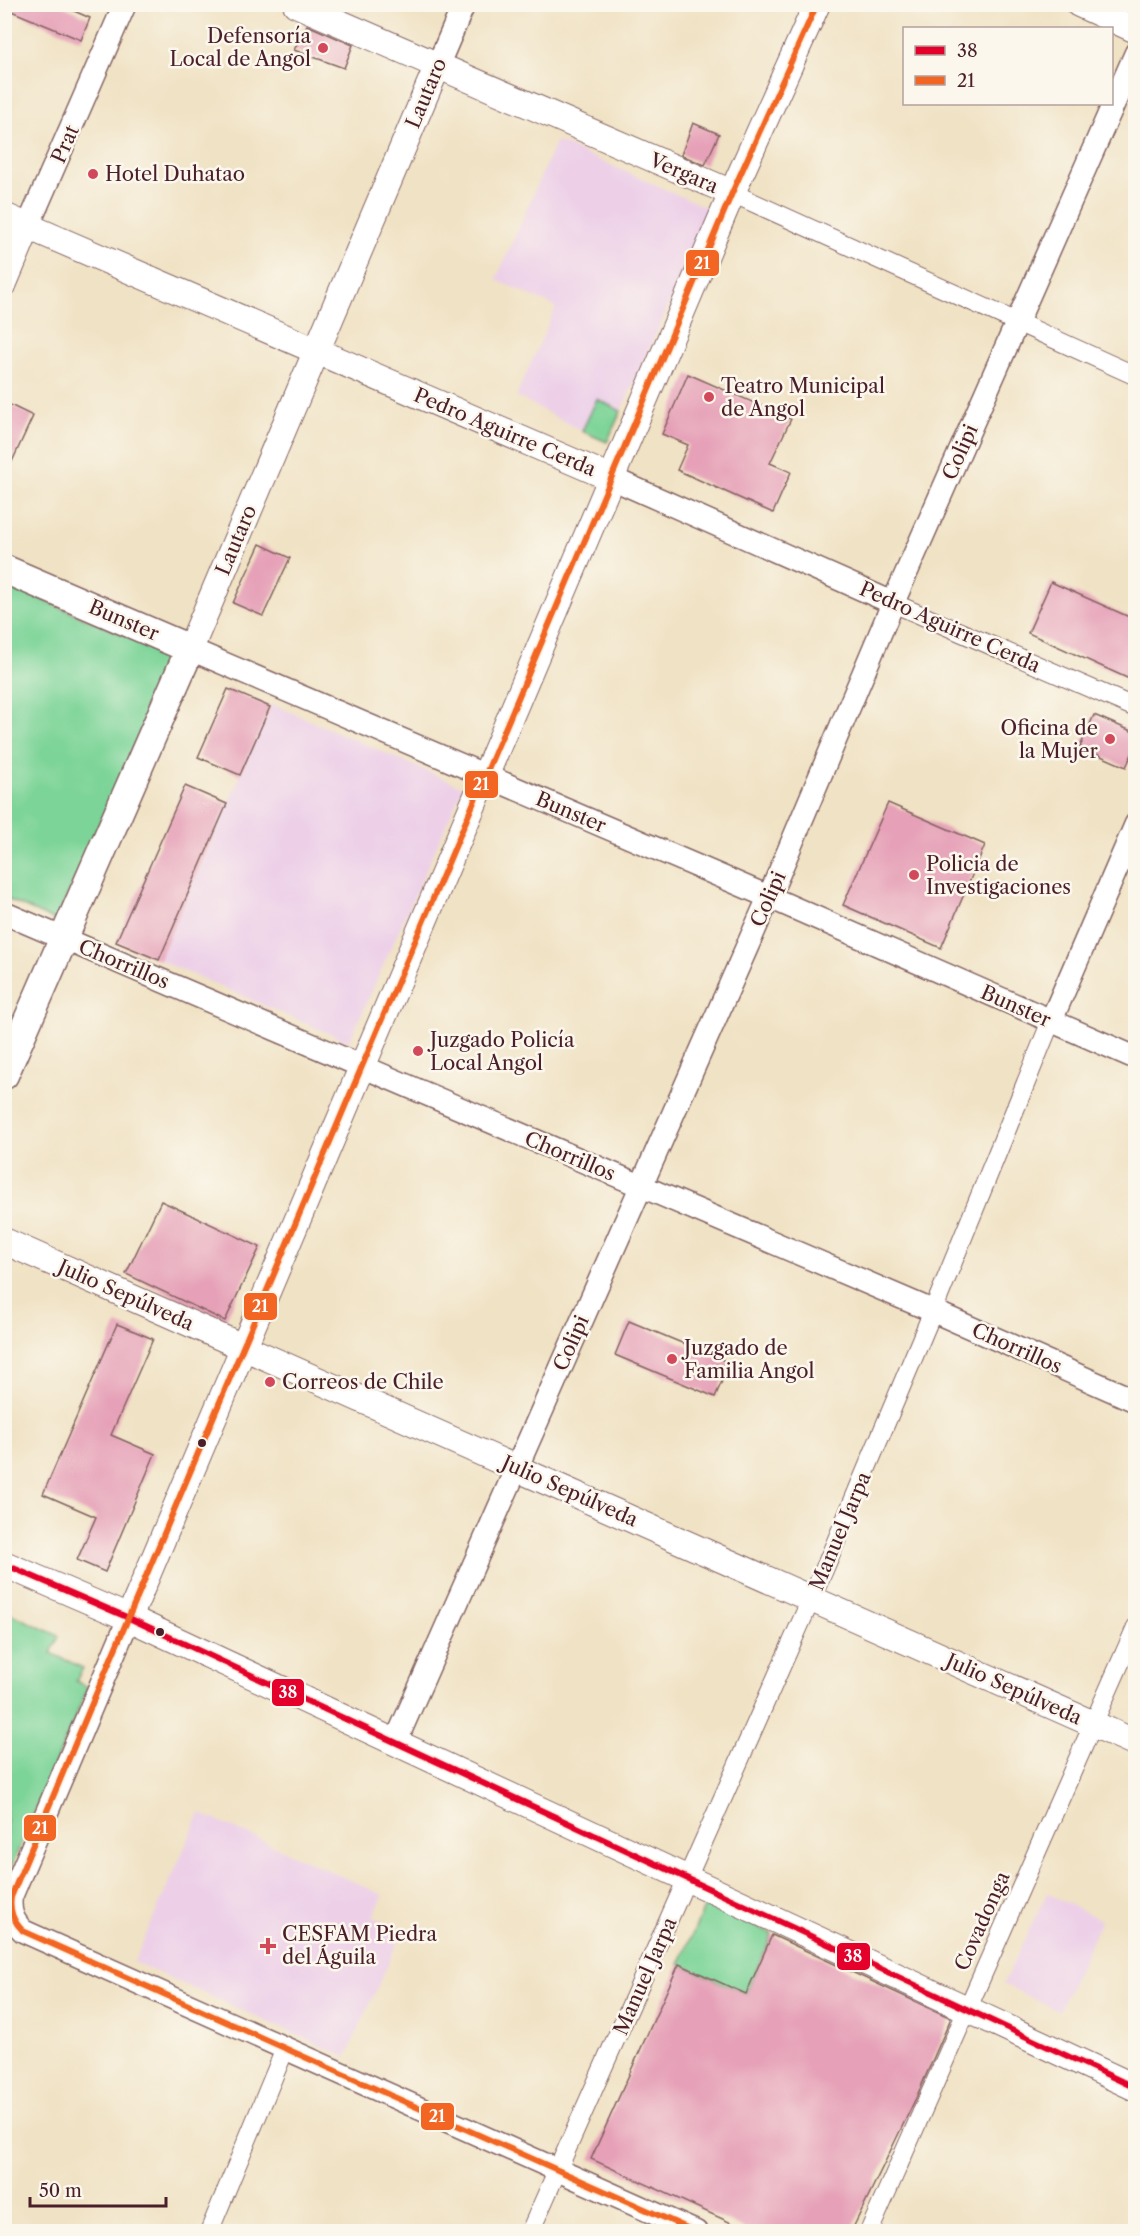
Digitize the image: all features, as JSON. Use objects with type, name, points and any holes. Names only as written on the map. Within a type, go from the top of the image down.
[{"type":"main road","name":"Vergara","points":[[296,4],[732,193]]},
{"type":"main road","points":[[129,1618],[732,193],[817,4]]},
{"type":"main road","points":[[1079,4],[1136,30]]},
{"type":"main road","name":"Lautaro","points":[[4,1075],[190,649],[437,67]]},
{"type":"main road","name":"Pedro Aguirre Cerda","points":[[4,216],[611,478]]},
{"type":"main road","name":"Prat","points":[[4,283],[28,226]]},
{"type":"main road","name":"Bunster","points":[[4,569],[190,649]]},
{"type":"main road","name":"Julio Sepúlveda","points":[[4,1241],[1136,1743]]},
{"type":"main road","points":[[4,1564],[129,1618],[1136,2088]]},
{"type":"street","name":"Prat","points":[[28,226],[125,4]]},
{"type":"street","name":"Lautaro","points":[[437,67],[464,4]]},
{"type":"street","name":"Colipi","points":[[1113,105],[1136,53]]},
{"type":"street","name":"Colipi","points":[[395,1743],[769,897],[893,603],[1113,105]]},
{"type":"street","name":"Vergara","points":[[732,193],[1136,376]]},
{"type":"street","name":"Pedro Aguirre Cerda","points":[[611,478],[1136,708]]},
{"type":"street","name":"Bunster","points":[[190,649],[769,897],[1136,1058]]},
{"type":"street","name":"Manuel Jarpa","points":[[530,2232],[811,1600],[933,1311],[1051,1021],[1136,824]]},
{"type":"street","name":"Chorrillos","points":[[4,913],[933,1311],[1136,1401]]},
{"type":"street","points":[[129,1618],[11,1897],[12,1916],[23,1931],[696,2232]]},
{"type":"street","name":"Covadonga","points":[[869,2232],[1136,1628]]},
{"type":"street","points":[[209,2232],[285,2049]]},
{"type":"shaded area","points":[[556,141],[712,210],[621,411],[597,400],[582,431],[516,396],[556,307],[496,280]]},
{"type":"shaded area","points":[[272,704],[463,787],[349,1042],[159,960]]},
{"type":"shaded area","name":"CESFAM Piedra del Águila","points":[[200,1813],[383,1895],[373,1917],[403,1930],[346,2057],[134,1962]]},
{"type":"shaded area","points":[[1047,1893],[1101,1920],[1059,2011],[1003,1984]]},
{"type":"green space","points":[[597,399],[621,411],[607,442],[582,431]]},
{"type":"green space","points":[[5,584],[174,656],[56,921],[5,898]]},
{"type":"green space","points":[[5,1611],[59,1636],[51,1653],[83,1668],[76,1681],[88,1687],[6,1879]]},
{"type":"green space","points":[[706,1904],[772,1934],[746,1994],[679,1964]]},
{"type":"building","points":[[4,4],[58,4],[90,18],[81,40],[4,8]]},
{"type":"building","name":"Defensoría Local de Angol","points":[[307,25],[353,45],[344,68],[294,50]]},
{"type":"building","points":[[693,123],[719,134],[705,165],[681,155]]},
{"type":"building","points":[[688,374],[791,419],[770,463],[791,472],[773,513],[677,470],[688,445],[662,434]]},
{"type":"building","points":[[4,402],[33,416],[4,479]]},
{"type":"building","points":[[260,544],[290,558],[263,616],[233,603]]},
{"type":"building","points":[[1051,582],[1136,620],[1136,682],[1028,633]]},
{"type":"building","points":[[228,689],[270,707],[240,775],[198,757]]},
{"type":"building","name":"Oficina de la Mujer","points":[[1094,715],[1136,733],[1136,745],[1126,767],[1080,747]]},
{"type":"building","points":[[185,786],[227,804],[159,960],[116,942]]},
{"type":"building","name":"Policia de Investigaciones","points":[[888,803],[985,845],[941,948],[843,905]]},
{"type":"building","points":[[161,1201],[260,1247],[225,1321],[126,1274]]},
{"type":"building","name":"Juzgado de Familia Angol","points":[[629,1321],[730,1363],[715,1397],[615,1355]]},
{"type":"building","points":[[117,1324],[153,1339],[111,1435],[155,1454],[105,1572],[77,1560],[96,1517],[43,1494]]},
{"type":"building","points":[[772,1935],[951,2018],[916,2098],[851,2232],[751,2232],[591,2159],[679,1964],[746,1994]]},
{"type":"transit line","name":"21","points":[[696,2232],[23,1931],[12,1915],[11,1897],[732,193],[817,4]]},
{"type":"transit line","name":"38","points":[[4,1564],[129,1618],[1136,2088]]},
{"type":"place","name":"Defensoría Local de Angol","points":[[323,48]]},
{"type":"place","name":"Hotel Duhatao","points":[[93,174]]},
{"type":"place","name":"Teatro Municipal de Angol","points":[[709,397]]},
{"type":"place","name":"Oficina de la Mujer","points":[[1110,739]]},
{"type":"place","name":"Policia de Investigaciones","points":[[914,875]]},
{"type":"place","name":"Juzgado Policía Local Angol","points":[[418,1051]]},
{"type":"place","name":"Juzgado de Familia Angol","points":[[672,1359]]},
{"type":"place","name":"Correos de Chile","points":[[270,1382]]},
{"type":"place","name":"CESFAM Piedra del Águila","points":[[268,1946]]}]
